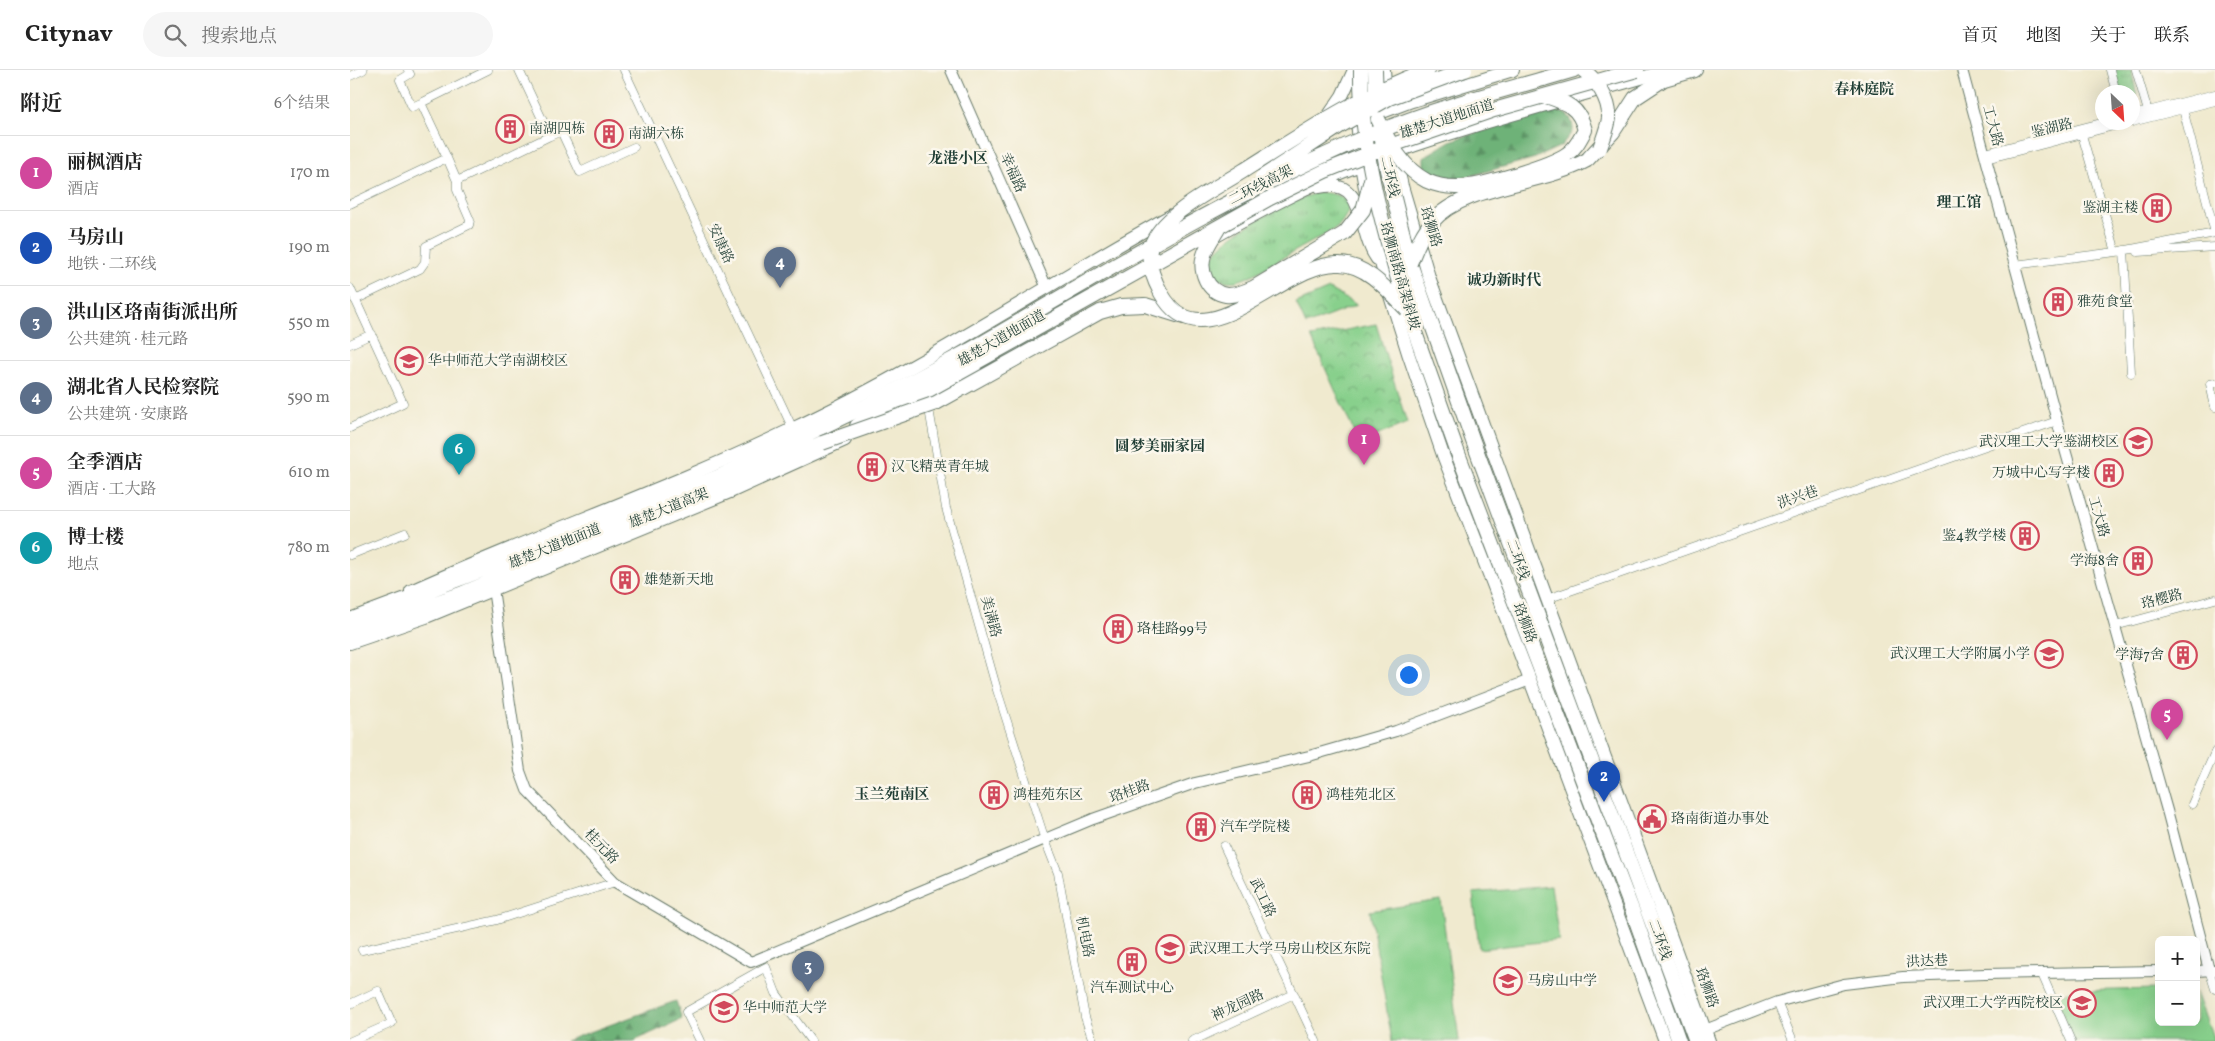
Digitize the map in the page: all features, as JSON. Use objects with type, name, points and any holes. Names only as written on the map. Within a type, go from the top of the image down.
[{"type":"highway","name":"珞狮南路高架斜坡","points":[[1361,70],[1363,116],[1372,176],[1407,310],[1456,448]]},
{"type":"highway","name":"二环线","points":[[1375,70],[1382,114],[1387,170],[1410,263],[1473,441],[1696,1041]]},
{"type":"highway","points":[[1184,317],[1164,297],[1155,281],[1151,267],[1150,248],[1158,232],[1182,210],[1320,122],[1375,92],[1428,70]]},
{"type":"highway","points":[[1212,211],[1340,126],[1389,98],[1465,70]]},
{"type":"highway","name":"二环线高架","points":[[973,356],[1212,211],[1312,161],[1372,134],[1489,94],[1574,70]]},
{"type":"highway","points":[[1583,70],[1599,86],[1609,117],[1600,148]]},
{"type":"highway","points":[[973,356],[1270,198],[1325,171],[1378,150],[1494,110],[1637,70]]},
{"type":"highway","points":[[1410,263],[1427,229],[1447,208],[1458,202],[1501,188],[1573,168],[1587,160],[1600,148],[1635,98],[1664,79],[1695,70]]},
{"type":"highway","points":[[1382,114],[1398,154],[1416,174],[1437,185],[1450,187],[1470,186],[1547,165],[1568,154],[1578,144],[1585,130],[1578,111],[1569,103],[1551,95]]},
{"type":"highway","points":[[1220,226],[1204,255],[1202,271],[1207,283],[1214,290],[1226,295],[1239,294],[1253,288],[1345,233],[1362,210],[1372,176]]},
{"type":"highway","points":[[822,443],[936,403],[1100,312],[1121,306],[1145,305],[1191,319],[1214,319],[1237,310],[1299,273],[1320,266],[1341,264],[1354,266],[1366,273],[1381,284],[1407,310]]},
{"type":"highway","name":"雄楚大道高架","points":[[350,633],[463,593],[725,486],[822,443],[973,356]]},
{"type":"highway","name":"雄楚大道高架","points":[[350,614],[462,578],[720,476],[973,356]]},
{"type":"highway","name":"二环线","points":[[1456,448],[1634,915],[1679,1041]]},
{"type":"main road","name":"珞狮路","points":[[1354,70],[1356,121],[1361,165],[1382,267],[1408,353],[1443,455],[1530,680],[1664,1041]]},
{"type":"main road","points":[[1305,143],[1336,107],[1354,70]]},
{"type":"main road","name":"珞狮路","points":[[1384,70],[1382,114],[1429,277],[1707,1035]]},
{"type":"main road","points":[[1404,70],[1421,82],[1438,86],[1457,87]]},
{"type":"main road","name":"雄楚大道地面道","points":[[350,614],[392,599],[468,565],[714,465],[793,429],[1048,288],[1149,228],[1305,143],[1356,121],[1513,70]]},
{"type":"main road","name":"雄楚大道地面道","points":[[350,643],[426,617],[832,447],[928,397],[1291,196],[1361,165],[1444,135],[1669,70]]},
{"type":"main road","points":[[1402,186],[1405,170],[1410,160],[1422,149],[1444,135]]},
{"type":"main road","points":[[1291,196],[1333,184],[1344,187],[1352,195],[1356,203],[1368,245],[1382,267]]},
{"type":"street","points":[[350,76],[363,70]]},
{"type":"street","points":[[408,70],[410,74],[400,80],[412,107],[488,70]]},
{"type":"street","points":[[519,70],[550,136]]},
{"type":"street","name":"安康路","points":[[624,70],[793,429]]},
{"type":"street","name":"幸福路","points":[[951,70],[1048,288]]},
{"type":"street","name":"工大路","points":[[1962,70],[2056,421],[2212,970]]},
{"type":"street","points":[[2110,70],[2114,85]]},
{"type":"street","points":[[2136,70],[2148,114]]},
{"type":"street","name":"鉴湖路","points":[[2140,117],[2215,94]]},
{"type":"street","name":"鉴湖路","points":[[2140,114],[2183,109],[2215,100]]},
{"type":"street","points":[[355,300],[422,268],[426,259],[424,250],[426,246],[469,225],[470,220],[457,190],[457,181],[421,103]]},
{"type":"street","points":[[2121,252],[2215,233],[2183,109]]},
{"type":"street","name":"鉴湖路","points":[[1986,156],[2095,125]]},
{"type":"street","name":"鉴湖路","points":[[1986,156],[2098,130]]},
{"type":"street","points":[[457,181],[561,131],[580,172],[634,147]]},
{"type":"street","points":[[2082,134],[2121,252],[2131,373]]},
{"type":"street","points":[[350,204],[447,158]]},
{"type":"street","points":[[2014,264],[2121,252],[2215,247]]},
{"type":"street","points":[[350,288],[404,403],[384,408],[350,428]]},
{"type":"street","points":[[350,344],[372,334]]},
{"type":"street","points":[[2215,383],[2210,384],[2215,407]]},
{"type":"street","name":"美满路","points":[[928,397],[946,508],[997,690],[1045,840]]},
{"type":"street","name":"洪兴巷","points":[[1547,599],[2056,421]]},
{"type":"street","points":[[350,555],[405,533]]},
{"type":"street","name":"桂元路","points":[[493,589],[520,771],[527,790],[615,882],[751,962],[766,967]]},
{"type":"street","name":"珞樱路","points":[[2115,626],[2215,599]]},
{"type":"street","name":"珞桂路","points":[[751,962],[1093,819],[1195,783],[1309,756],[1396,731],[1530,680]]},
{"type":"street","points":[[2192,804],[2215,752]]},
{"type":"street","name":"机电路","points":[[1045,840],[1058,873],[1085,1017],[1093,1041]]},
{"type":"street","name":"武工路","points":[[1224,846],[1316,1041]]},
{"type":"street","points":[[362,950],[497,920],[615,882]]},
{"type":"street","points":[[700,1041],[686,1012],[766,967],[776,992],[811,1041]]},
{"type":"street","points":[[2212,970],[2215,989]]},
{"type":"street","name":"洪达巷","points":[[1707,1035],[1777,1002],[1844,984],[1903,977],[2041,972],[2155,971]]},
{"type":"street","points":[[2041,972],[2071,1041]]},
{"type":"street","points":[[350,1004],[378,991],[392,1023],[351,1041]]},
{"type":"street","name":"神龙园路","points":[[1192,1041],[1294,994]]},
{"type":"street","points":[[1777,1002],[1793,1041]]},
{"type":"green space","points":[[2114,70],[2131,70],[2135,85],[2118,85]]},
{"type":"green space","points":[[1545,111],[1557,111],[1569,116],[1573,131],[1561,146],[1535,158],[1459,179],[1435,176],[1424,166],[1424,157],[1450,141]]},
{"type":"green space","points":[[1319,192],[1337,195],[1347,201],[1349,206],[1348,212],[1337,228],[1242,280],[1222,280],[1211,274],[1209,262],[1217,250],[1231,237],[1271,213]]},
{"type":"green space","points":[[1329,289],[1357,305],[1306,325],[1296,303]]},
{"type":"green space","points":[[1376,324],[1407,423],[1359,443],[1311,337]]},
{"type":"green space","points":[[1551,886],[1559,940],[1479,949],[1473,893]]},
{"type":"green space","points":[[1441,900],[1459,1041],[1392,1041],[1370,911]]},
{"type":"green space","points":[[2155,989],[2155,1026],[2200,1026],[2200,1003],[2214,1041],[2075,1041],[2056,1001],[2058,996],[2071,991]]},
{"type":"green space","points":[[676,1001],[682,1019],[634,1041],[565,1041]]},
{"type":"place","name":"南湖四栋","points":[[510,129]]},
{"type":"place","name":"南湖六栋","points":[[609,134]]},
{"type":"place","name":"鉴湖主楼","points":[[2157,208]]},
{"type":"place","name":"湖北省人民检察院","points":[[780,288]]},
{"type":"place","name":"雅苑食堂","points":[[2058,302]]},
{"type":"place","name":"华中师范大学南湖校区","points":[[409,361]]},
{"type":"place","name":"武汉理工大学鉴湖校区","points":[[2138,442]]},
{"type":"place","name":"丽枫酒店","points":[[1364,465]]},
{"type":"place","name":"汉飞精英青年城","points":[[872,467]]},
{"type":"place","name":"万城中心写字楼","points":[[2109,473]]},
{"type":"place","name":"博士楼","points":[[459,475]]},
{"type":"place","name":"鉴4教学楼","points":[[2025,536]]},
{"type":"place","name":"学海8舍","points":[[2138,561]]},
{"type":"place","name":"雄楚新天地","points":[[625,580]]},
{"type":"place","name":"珞桂路99号","points":[[1118,629]]},
{"type":"place","name":"武汉理工大学附属小学","points":[[2049,654]]},
{"type":"place","name":"学海7舍","points":[[2183,655]]},
{"type":"place","name":"全季酒店","points":[[2167,740]]},
{"type":"place","name":"鸿桂苑东区","points":[[994,795]]},
{"type":"place","name":"鸿桂苑北区","points":[[1307,795]]},
{"type":"place","name":"马房山","points":[[1604,802]]},
{"type":"place","name":"珞南街道办事处","points":[[1652,819]]},
{"type":"place","name":"汽车学院楼","points":[[1201,827]]},
{"type":"place","name":"武汉理工大学马房山校区东院","points":[[1170,949]]},
{"type":"place","name":"汽车测试中心","points":[[1132,962]]},
{"type":"place","name":"马房山中学","points":[[1508,981]]},
{"type":"place","name":"洪山区珞南街派出所","points":[[808,992]]},
{"type":"place","name":"武汉理工大学西院校区","points":[[2082,1003]]},
{"type":"place","name":"华中师范大学","points":[[724,1008]]},
{"type":"district","name":"春林庭院","points":[[1864,90]]},
{"type":"district","name":"龙港小区","points":[[958,159]]},
{"type":"district","name":"理工馆","points":[[1959,203]]},
{"type":"district","name":"诚功新时代","points":[[1504,281]]},
{"type":"district","name":"圆梦美丽家园","points":[[1160,447]]},
{"type":"district","name":"玉兰苑南区","points":[[892,795]]}]
